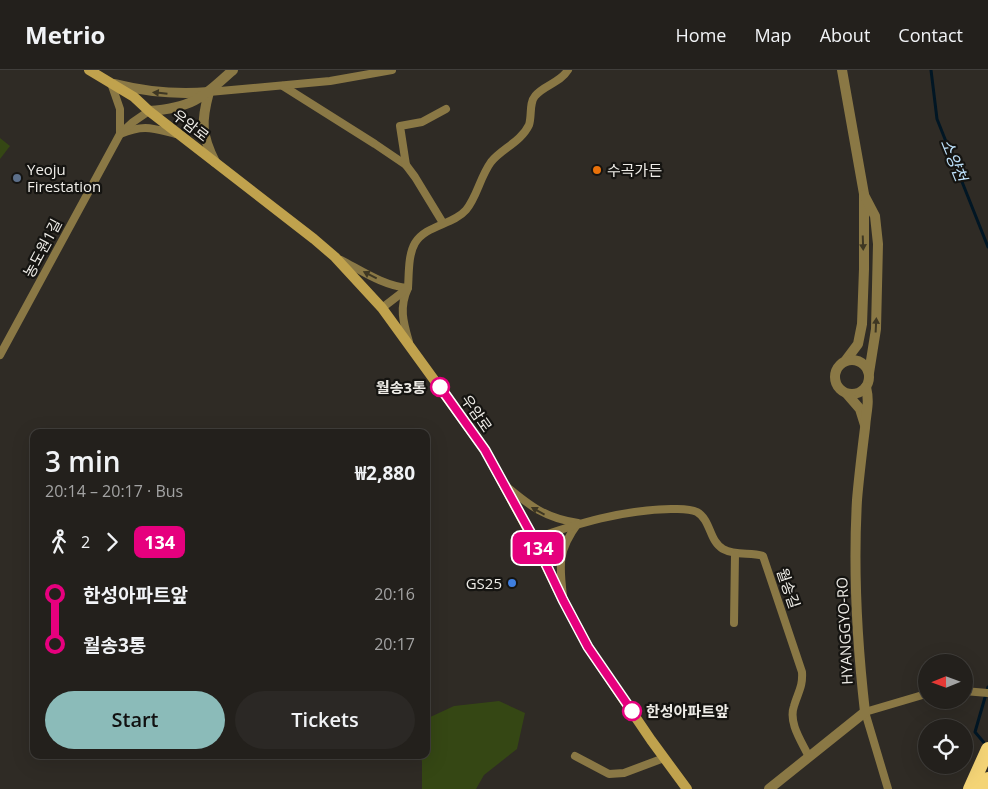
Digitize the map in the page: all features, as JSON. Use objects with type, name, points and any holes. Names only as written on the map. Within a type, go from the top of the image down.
[{"type":"highway","points":[[975,788],[988,749]]},
{"type":"highway","points":[[975,788],[988,779]]},
{"type":"main road","name":"우암로","points":[[89,70],[134,97],[178,134],[279,211],[335,257],[382,308],[485,450],[534,539],[588,647],[687,789]]},
{"type":"street","points":[[149,111],[180,108],[195,101],[209,92],[233,70]]},
{"type":"street","points":[[111,82],[141,90],[166,94],[186,94],[330,81],[392,70]]},
{"type":"street","points":[[410,346],[403,322],[402,308],[403,298],[408,288],[414,245],[419,237],[457,217],[466,210],[491,162],[522,135],[529,125],[532,101],[536,95],[560,80],[568,70]]},
{"type":"street","points":[[842,70],[864,194],[864,269],[862,324],[858,344],[846,360],[840,364],[834,377],[840,390],[847,394],[860,409],[865,425]]},
{"type":"street","points":[[111,82],[120,109],[120,134],[135,128],[151,128],[178,134]]},
{"type":"street","points":[[283,86],[406,165],[443,223]]},
{"type":"street","points":[[209,92],[203,116],[203,130],[207,147],[215,163]]},
{"type":"street","points":[[406,165],[400,126],[422,122],[446,109]]},
{"type":"street","name":"농도원1길","points":[[0,355],[120,134],[132,122],[149,111]]},
{"type":"street","points":[[847,394],[861,392],[866,387],[869,380],[876,329],[878,244],[875,216],[864,194]]},
{"type":"street","points":[[335,257],[385,283],[396,287],[408,288]]},
{"type":"street","points":[[382,308],[408,288]]},
{"type":"street","points":[[846,360],[853,359],[860,362],[866,366],[869,373]]},
{"type":"street","name":"HYANGGYO-RO","points":[[866,387],[868,410],[857,499],[856,559],[858,638],[866,712]]},
{"type":"street","points":[[505,485],[530,507],[560,520],[578,523]]},
{"type":"street","points":[[534,539],[600,517],[647,509],[686,509],[697,512],[706,520],[716,544],[722,549],[735,554],[734,623]]},
{"type":"street","points":[[563,600],[560,572],[561,555],[567,538],[578,523]]},
{"type":"street","name":"월송길","points":[[735,554],[754,553],[763,556],[802,672],[803,684],[792,708],[793,720],[810,757]]},
{"type":"street","points":[[973,692],[988,693]]},
{"type":"street","points":[[769,789],[866,712],[918,696]]},
{"type":"street","points":[[866,712],[888,789]]},
{"type":"street","points":[[575,756],[608,774],[624,773],[664,758]]},
{"type":"green space","points":[[0,138],[10,146],[0,159]]},
{"type":"green space","points":[[499,701],[525,713],[517,749],[484,775],[476,789],[422,789],[421,759],[430,759],[430,717],[454,706]]},
{"type":"waterway","name":"소양천","points":[[931,70],[937,119],[988,247]]},
{"type":"waterway","name":"소양천","points":[[986,745],[975,732],[988,687]]},
{"type":"bus line","name":"134","points":[[440,387],[485,450],[534,539],[588,647],[632,711]]},
{"type":"place","name":"수곡가든","points":[[597,170]]},
{"type":"place","name":"Yeoju Firestation","points":[[17,178]]},
{"type":"place","name":"월송3통","points":[[440,387]]},
{"type":"place","name":"GS25","points":[[512,583]]},
{"type":"place","name":"한성아파트앞","points":[[632,711]]}]
